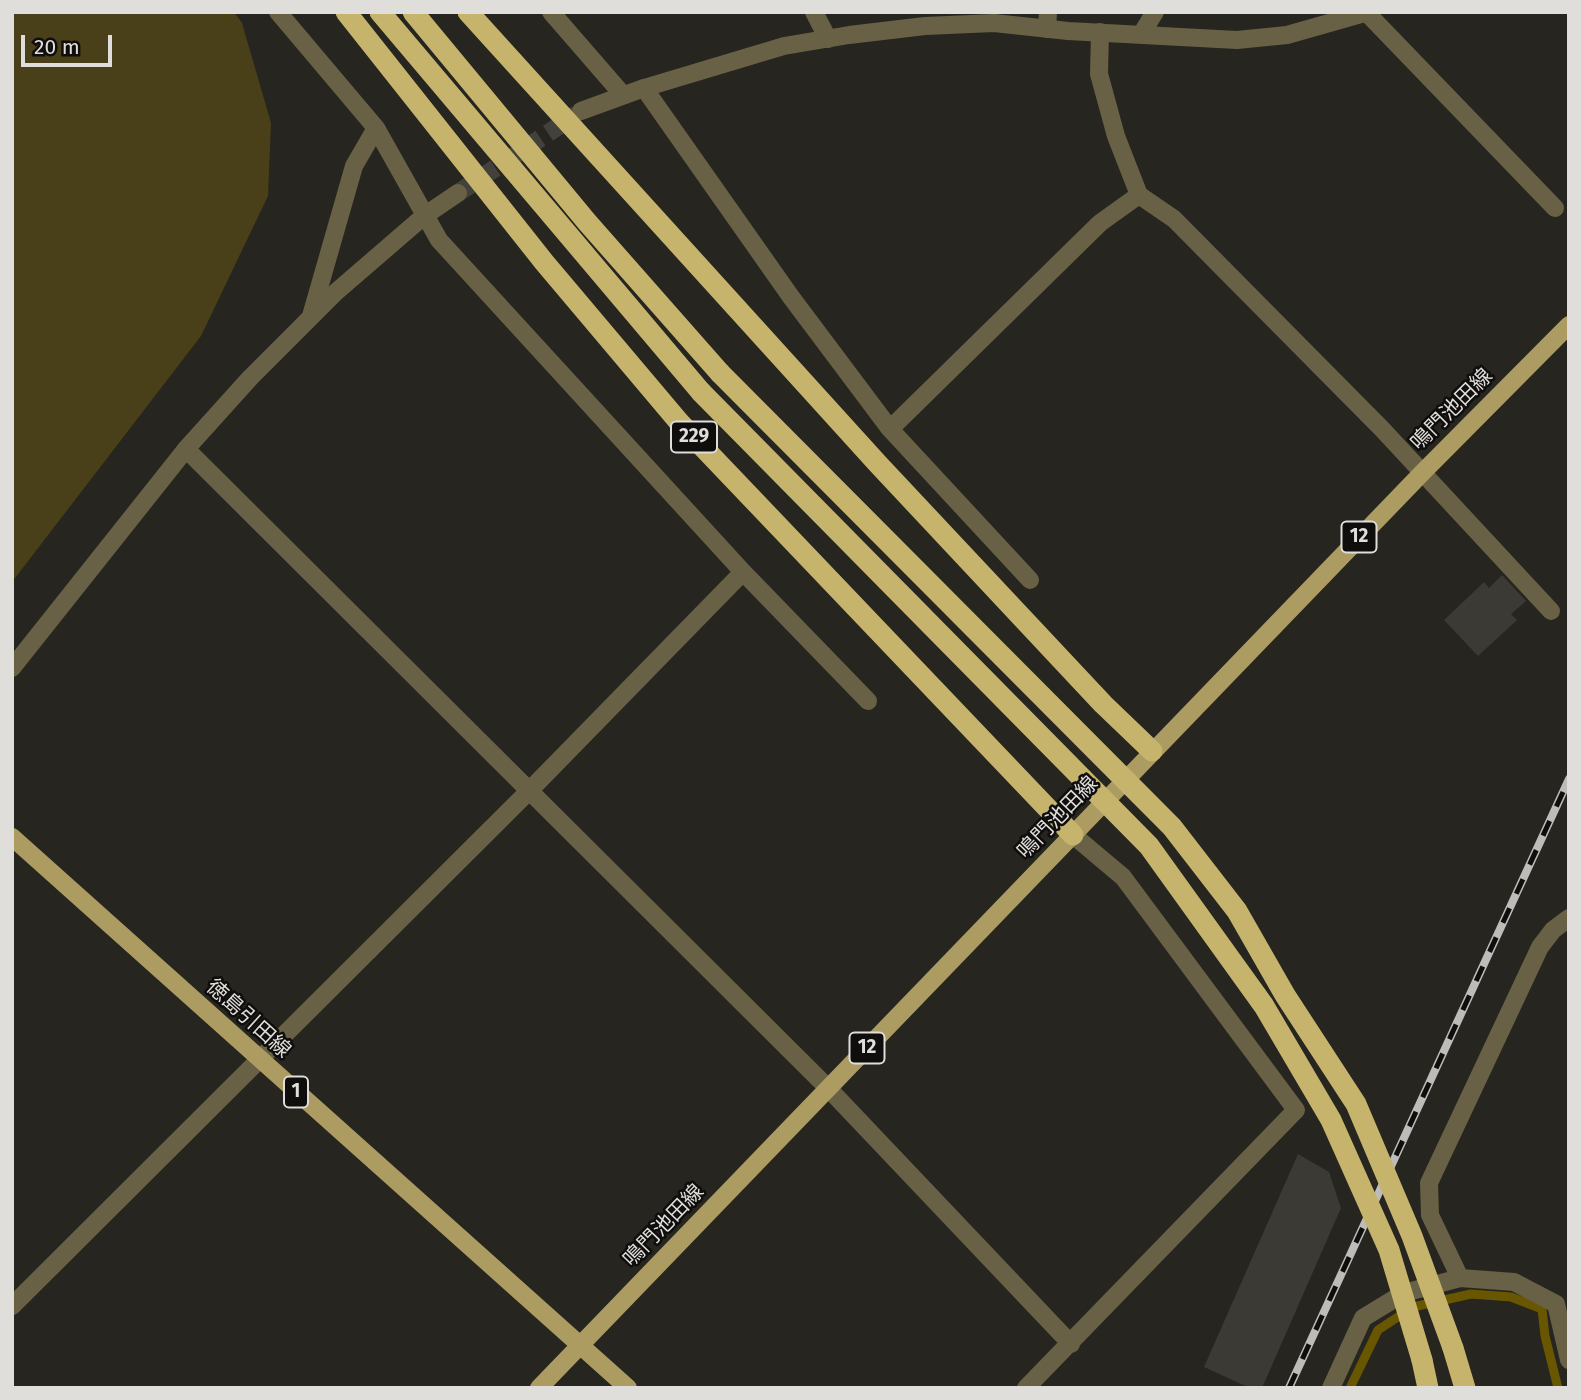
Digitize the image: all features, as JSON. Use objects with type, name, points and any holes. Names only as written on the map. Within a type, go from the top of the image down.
[{"type":"highway","name":"229","points":[[346,12],[544,262],[679,422],[1073,835]]},
{"type":"highway","points":[[380,12],[701,392],[1149,846],[1264,1006],[1331,1120],[1389,1250],[1428,1388]]},
{"type":"highway","points":[[413,12],[587,222],[720,373],[1171,827],[1237,911],[1285,995],[1356,1104],[1412,1236],[1465,1388]]},
{"type":"highway","points":[[468,12],[878,464],[1102,704],[1152,751]]},
{"type":"main road","name":"鳴門池田線","points":[[582,1344],[1152,751],[1569,326]]},
{"type":"main road","name":"徳島引田線","points":[[12,837],[582,1344],[628,1388]]},
{"type":"main road","points":[[540,1388],[582,1344]]},
{"type":"street","points":[[278,12],[376,128],[439,240],[743,572],[868,701]]},
{"type":"street","points":[[551,12],[623,95]]},
{"type":"street","points":[[814,12],[828,39]]},
{"type":"street","points":[[1142,33],[1155,12]]},
{"type":"street","points":[[582,111],[644,88],[784,46],[925,26],[1048,21],[1100,32],[1237,40],[1287,36],[1367,13],[1555,208]]},
{"type":"street","points":[[1100,32],[1099,74],[1116,136],[1139,195],[1174,219],[1382,429],[1552,611]]},
{"type":"street","points":[[644,88],[792,297],[890,429],[1030,580]]},
{"type":"street","points":[[312,316],[354,166],[376,128]]},
{"type":"street","points":[[12,668],[186,449],[250,377],[312,316],[424,216],[458,193]]},
{"type":"street","points":[[890,429],[1100,223],[1139,195]]},
{"type":"street","points":[[186,449],[828,1088],[1071,1344]]},
{"type":"street","points":[[12,1306],[530,790],[743,572]]},
{"type":"street","points":[[1026,1388],[1296,1110],[1123,877],[1073,835]]},
{"type":"street","points":[[1460,1278],[1430,1214],[1429,1183],[1540,947],[1553,930],[1569,918]]},
{"type":"street","points":[[1331,1388],[1363,1318],[1404,1293],[1460,1278],[1514,1282],[1556,1304],[1569,1360]]},
{"type":"shaded area","points":[[12,12],[234,12],[242,23],[271,123],[268,196],[201,336],[12,582]]},
{"type":"building","points":[[1502,575],[1526,601],[1511,614],[1517,620],[1478,656],[1444,620],[1484,582],[1489,588]]},
{"type":"building","points":[[1298,1154],[1329,1172],[1341,1208],[1262,1388],[1250,1388],[1204,1367]]},
{"type":"waterway","points":[[1350,1388],[1378,1330],[1413,1307],[1471,1294],[1511,1297],[1542,1309],[1545,1336],[1558,1388]]},
{"type":"tunnel","points":[[458,193],[577,114]]},
{"type":"railway","points":[[1289,1388],[1569,779]]}]
